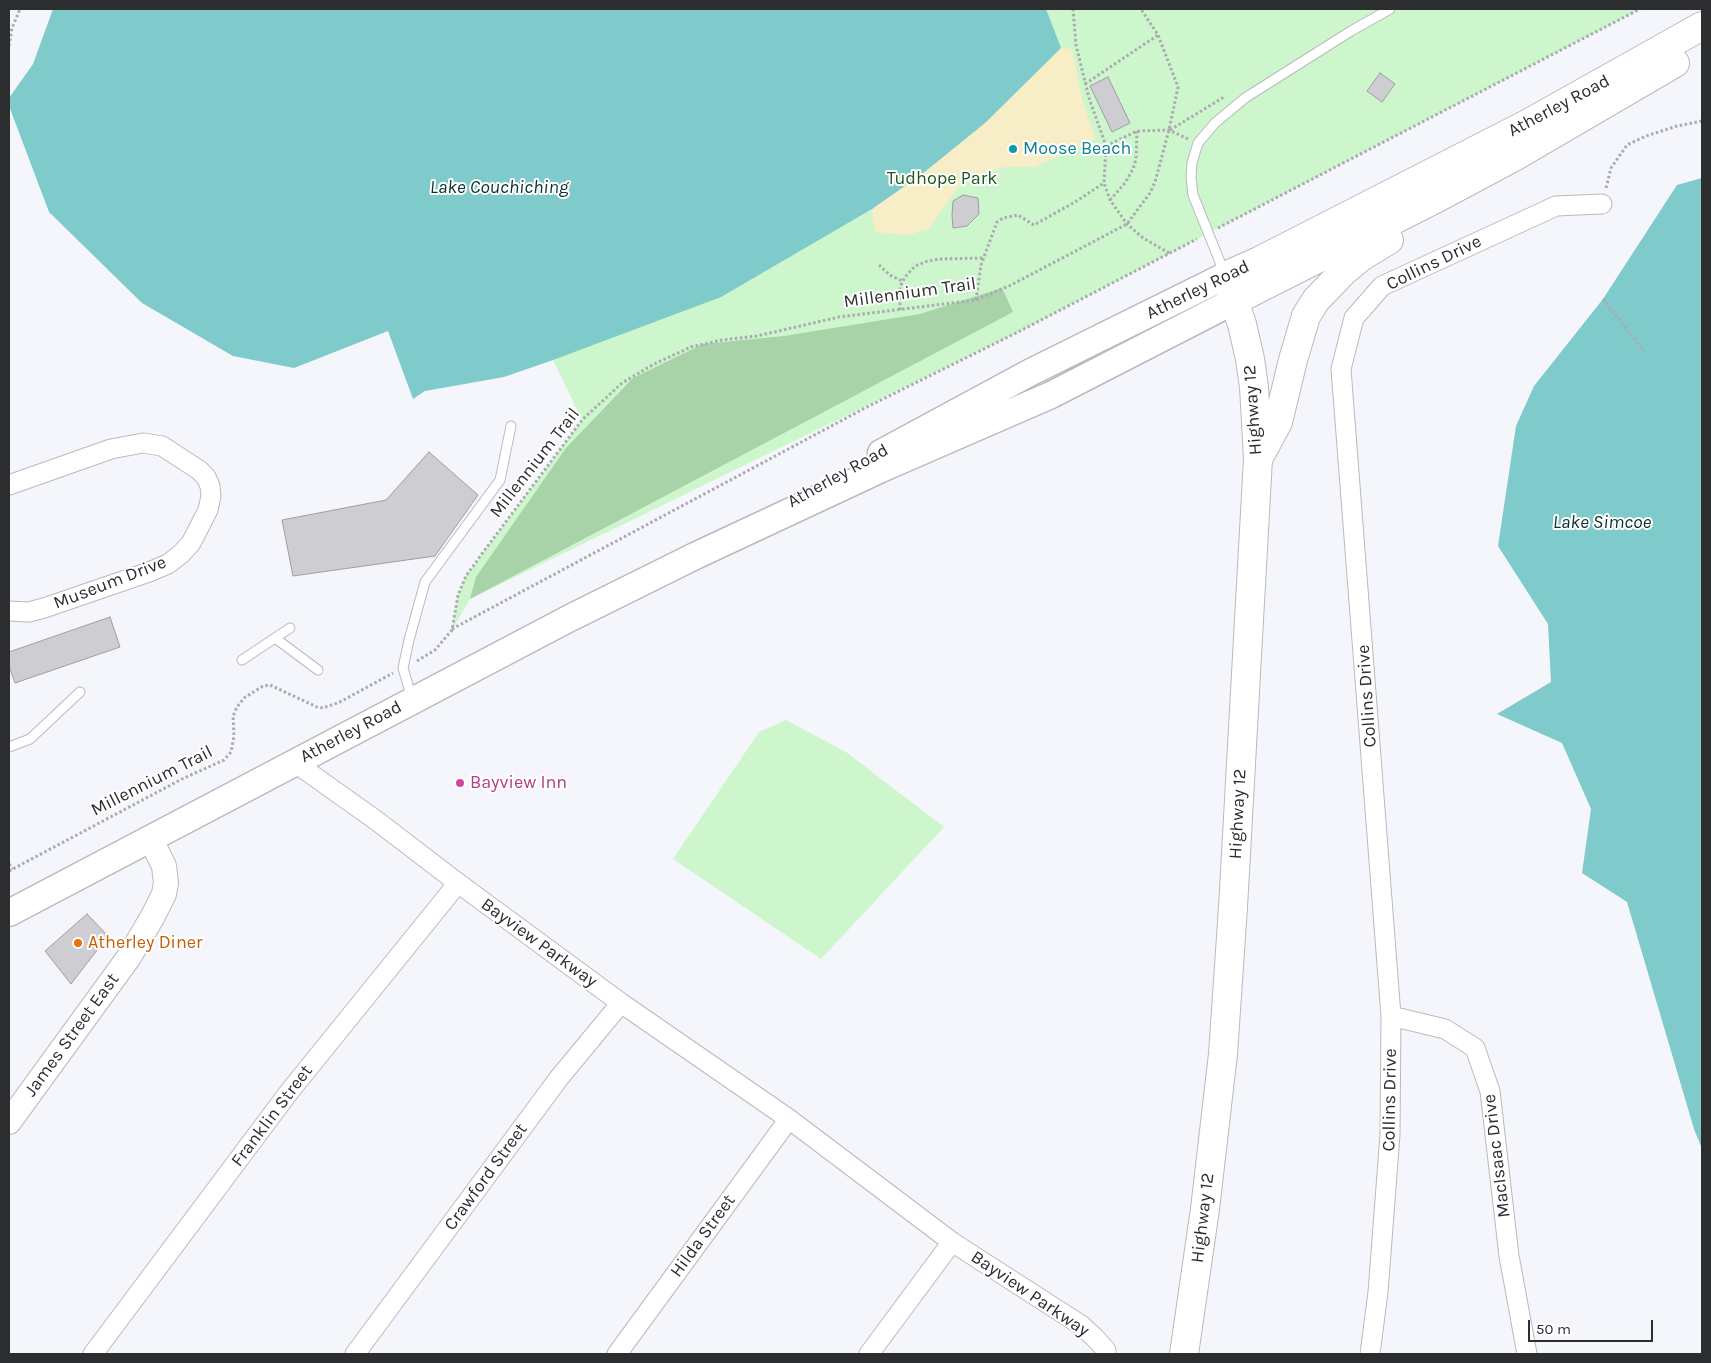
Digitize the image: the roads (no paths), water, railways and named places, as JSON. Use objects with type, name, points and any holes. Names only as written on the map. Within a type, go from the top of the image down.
[{"type":"highway","name":"Atherley Road","points":[[1230,288],[1259,261],[1527,124],[1702,26]]},
{"type":"highway","name":"Atherley Road","points":[[1230,288],[1437,198],[1514,157],[1702,48]]},
{"type":"highway","points":[[1258,460],[1278,422],[1299,338],[1306,316],[1316,300],[1343,272],[1361,258],[1514,157]]},
{"type":"highway","name":"Highway 12","points":[[1184,1354],[1205,1209],[1223,1054],[1258,460],[1253,378],[1244,335],[1230,288]]},
{"type":"main road","name":"Atherley Road","points":[[9,913],[561,622],[695,556],[881,469],[1051,396],[1230,288]]},
{"type":"street","name":"Collins Drive","points":[[1370,1354],[1378,1292],[1390,1135],[1392,1016],[1341,369],[1354,318],[1382,286],[1556,206],[1602,204]]},
{"type":"street","name":"Museum Drive","points":[[9,485],[111,449],[143,443],[162,446],[199,470],[206,477],[210,486],[211,496],[208,510],[191,543],[168,564],[44,608],[29,612],[9,611]]},
{"type":"street","name":"Bayview Parkway","points":[[294,762],[377,821],[622,1003],[789,1119],[952,1242],[1081,1325],[1094,1336],[1106,1352]]},
{"type":"street","name":"James Street East","points":[[9,1122],[129,957],[164,894],[166,883],[164,866],[150,838]]},
{"type":"street","name":"Franklin Street","points":[[93,1354],[289,1092],[458,883]]},
{"type":"street","name":"Crawford Street","points":[[356,1354],[559,1078],[622,1003]]},
{"type":"street","name":"MacIsaac Drive","points":[[1392,1016],[1445,1028],[1475,1048],[1490,1091],[1509,1256],[1527,1354]]},
{"type":"street","name":"Hilda Street","points":[[617,1354],[789,1119]]},
{"type":"street","points":[[869,1354],[952,1242]]},
{"type":"lane","points":[[1230,288],[1193,195],[1192,163],[1198,143],[1215,123],[1245,98],[1351,31],[1390,9]]},
{"type":"lane","points":[[412,700],[403,668],[425,582],[500,480],[511,426]]},
{"type":"lane","points":[[242,660],[290,628]]},
{"type":"lane","points":[[275,638],[318,670]]},
{"type":"lane","points":[[9,747],[30,739],[80,692]]},
{"type":"water","name":"Lake Couchiching","points":[[53,9],[1046,9],[1061,48],[985,123],[922,174],[872,209],[721,297],[504,377],[425,391],[413,399],[388,331],[294,368],[233,356],[142,303],[49,212],[9,106],[9,98],[33,64]]},
{"type":"water","name":"Lake Simcoe","points":[[1702,178],[1702,1149],[1694,1129],[1627,902],[1582,873],[1591,809],[1562,743],[1497,714],[1551,682],[1548,624],[1498,546],[1516,426],[1534,386],[1603,299],[1677,185]]},
{"type":"place","name":"Moose Beach","points":[[1013,149]]},
{"type":"place","name":"Bayview Inn","points":[[460,783]]},
{"type":"place","name":"Atherley Diner","points":[[78,943]]},
{"type":"park label","name":"Tudhope Park","points":[[942,179]]}]
